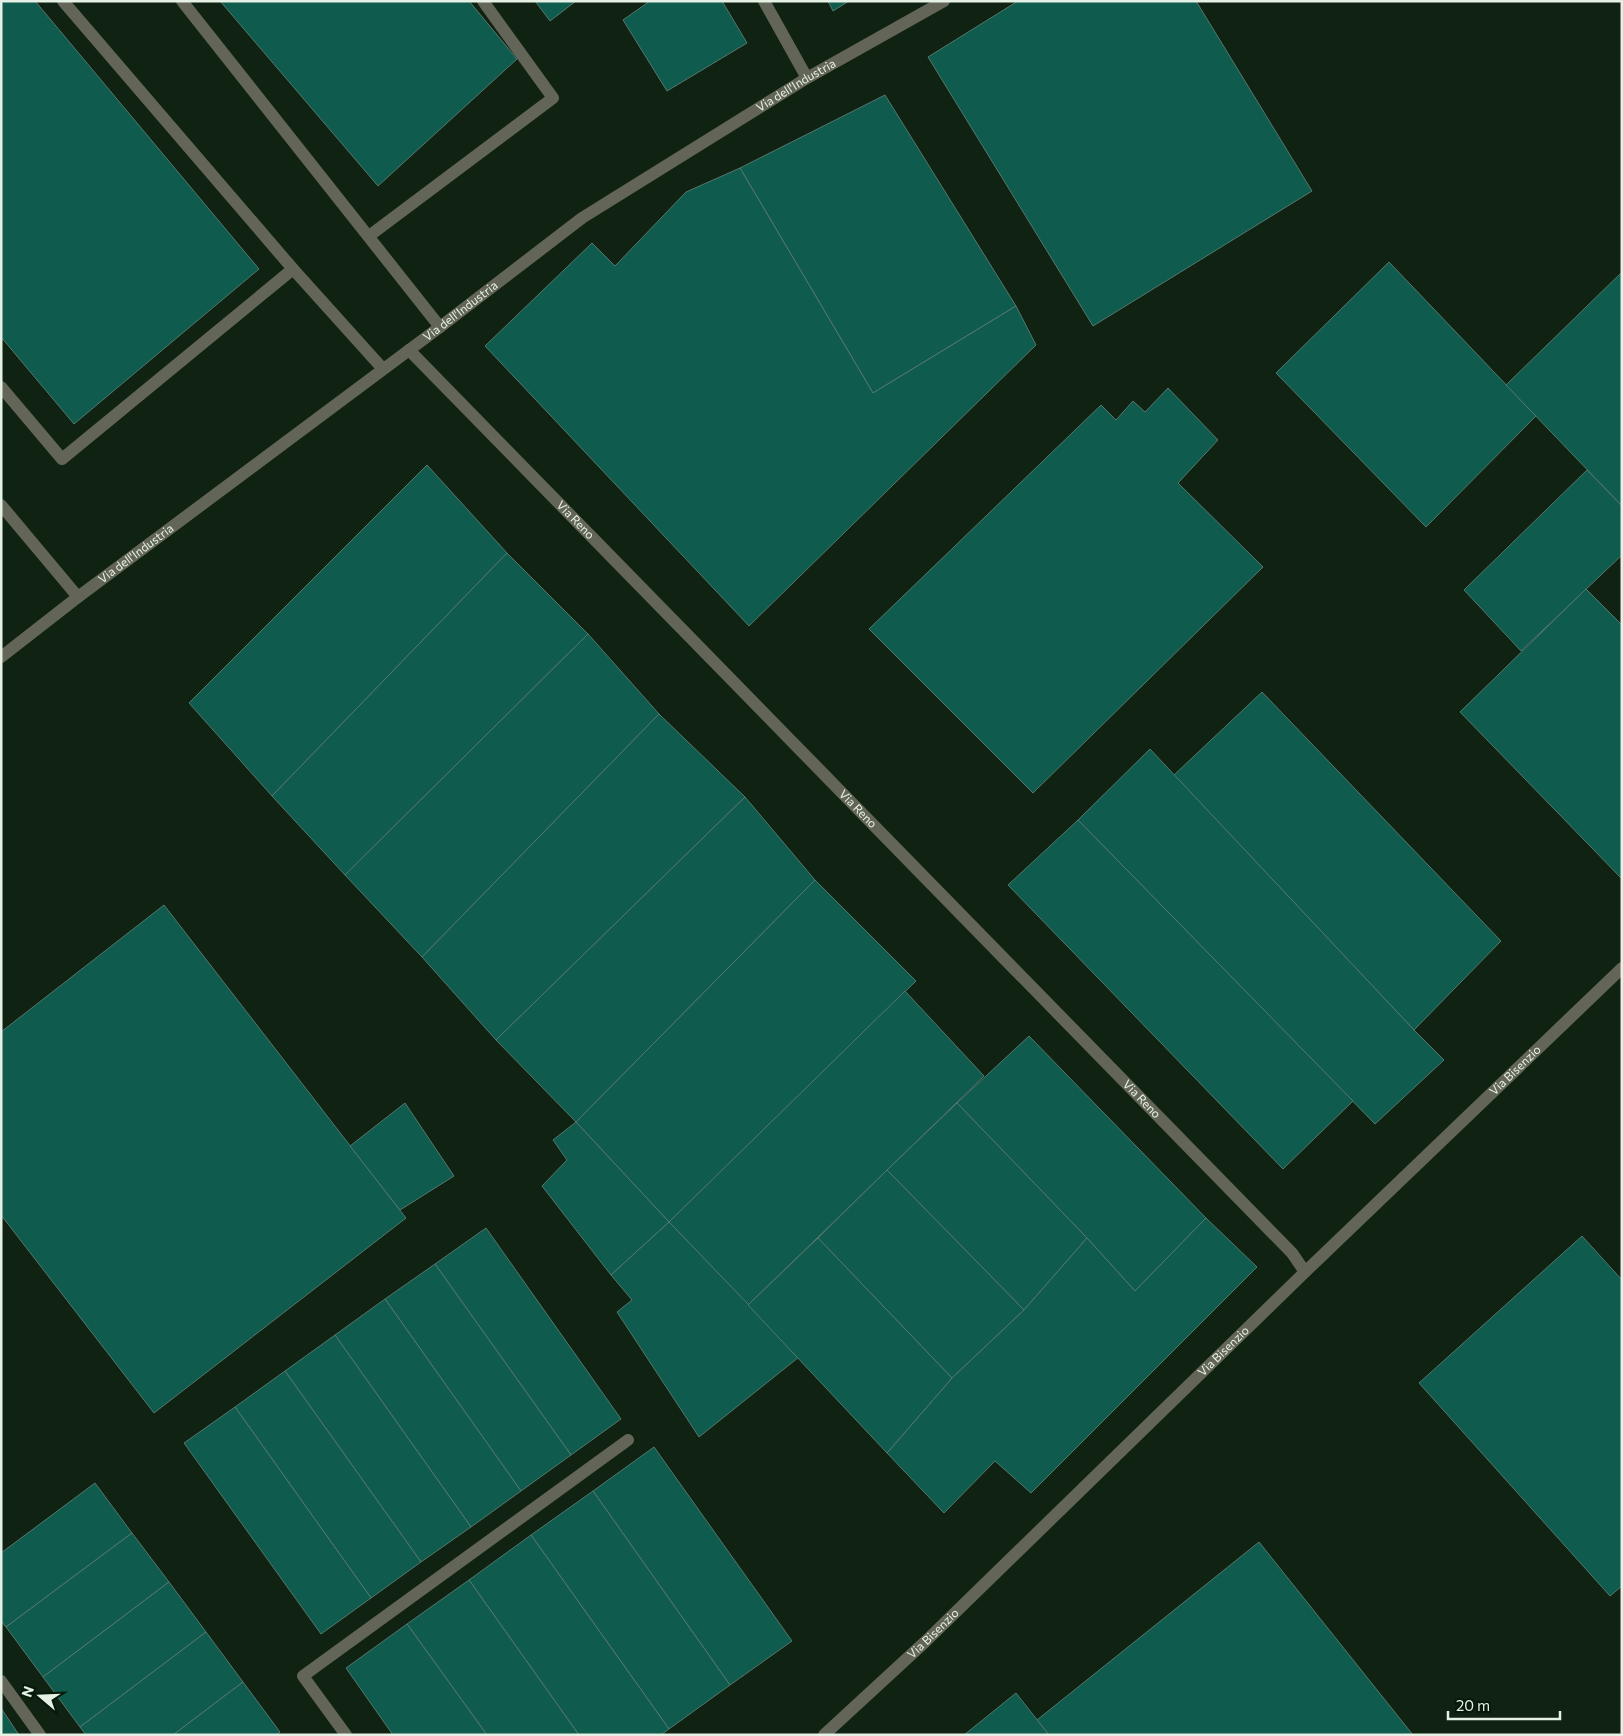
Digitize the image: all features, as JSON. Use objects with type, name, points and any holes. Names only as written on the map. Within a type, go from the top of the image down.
[{"type":"street","points":[[63,1],[293,269],[383,369]]},
{"type":"street","points":[[182,1],[440,327]]},
{"type":"street","points":[[369,236],[553,98],[483,1]]},
{"type":"street","points":[[764,1],[807,78]]},
{"type":"street","name":"Via dell'Industria","points":[[1,657],[582,218],[807,78],[944,1]]},
{"type":"street","points":[[1,387],[62,459],[293,269]]},
{"type":"street","name":"Via Reno","points":[[409,350],[1292,1253],[1305,1272]]},
{"type":"street","points":[[1,506],[78,597]]},
{"type":"street","name":"Via Bisenzio","points":[[824,1735],[926,1641],[1305,1272],[1622,968]]},
{"type":"street","points":[[346,1735],[304,1676],[628,1440]]},
{"type":"street","points":[[1,1681],[40,1735]]},
{"type":"building","points":[[1,1],[35,1],[259,269],[74,424],[1,337]]},
{"type":"building","points":[[220,1],[469,1],[517,59],[378,186]]},
{"type":"building","points":[[535,1],[576,1],[550,21]]},
{"type":"building","points":[[650,1],[722,1],[747,43],[667,91],[623,20]]},
{"type":"building","points":[[828,1],[849,1],[833,11]]},
{"type":"building","points":[[1018,1],[1196,1],[1312,191],[1093,326],[928,57]]},
{"type":"building","points":[[885,95],[1016,306],[873,393],[740,168]]},
{"type":"building","points":[[740,168],[873,393],[1016,306],[1036,345],[749,626],[485,346],[592,243],[615,266],[686,192]]},
{"type":"building","points":[[1389,262],[1536,416],[1426,527],[1276,373]]},
{"type":"building","points":[[1622,272],[1622,506],[1506,385]]},
{"type":"building","points":[[1168,388],[1218,440],[1178,483],[1263,567],[1033,793],[869,629],[1101,405],[1116,420],[1133,401],[1145,412]]},
{"type":"building","points":[[427,465],[507,553],[272,796],[189,703]]},
{"type":"building","points":[[1587,470],[1622,506],[1622,555],[1521,651],[1464,590]]},
{"type":"building","points":[[507,553],[588,634],[345,875],[272,796]]},
{"type":"building","points":[[1586,589],[1622,625],[1622,879],[1460,712]]},
{"type":"building","points":[[588,634],[659,714],[422,957],[345,875]]},
{"type":"building","points":[[1262,692],[1501,941],[1414,1030],[1174,775]]},
{"type":"building","points":[[659,714],[745,797],[496,1040],[422,957]]},
{"type":"building","points":[[1150,749],[1444,1060],[1375,1124],[1078,820]]},
{"type":"building","points":[[745,797],[815,880],[576,1122],[496,1040]]},
{"type":"building","points":[[1078,820],[1353,1101],[1283,1169],[1008,885]]},
{"type":"building","points":[[815,880],[916,981],[669,1222],[576,1122]]},
{"type":"building","points":[[164,905],[406,1218],[154,1413],[1,1215],[1,1032]]},
{"type":"building","points":[[905,991],[984,1076],[748,1305],[669,1222]]},
{"type":"building","points":[[1029,1036],[1206,1218],[1135,1291],[1087,1238],[957,1103]]},
{"type":"building","points":[[405,1103],[454,1176],[400,1210],[350,1146]]},
{"type":"building","points":[[957,1103],[1087,1238],[1024,1310],[887,1170]]},
{"type":"building","points":[[576,1122],[669,1222],[611,1275],[542,1186],[567,1160],[553,1140]]},
{"type":"building","points":[[887,1170],[1024,1310],[952,1378],[818,1238]]},
{"type":"building","points":[[1206,1218],[1257,1267],[1031,1493],[995,1461],[944,1513],[887,1453],[952,1378],[1024,1310],[1087,1238],[1135,1291]]},
{"type":"building","points":[[669,1222],[799,1357],[699,1437],[617,1312],[632,1300],[611,1275]]},
{"type":"building","points":[[486,1228],[621,1419],[571,1455],[435,1264]]},
{"type":"building","points":[[1582,1236],[1622,1280],[1622,1586],[1610,1596],[1419,1383]]},
{"type":"building","points":[[818,1238],[952,1378],[887,1453],[748,1305]]},
{"type":"building","points":[[435,1264],[571,1455],[521,1491],[385,1299]]},
{"type":"building","points":[[385,1299],[521,1491],[471,1527],[335,1335]]},
{"type":"building","points":[[335,1335],[471,1527],[421,1562],[285,1371]]},
{"type":"building","points":[[285,1371],[421,1562],[371,1598],[235,1407]]},
{"type":"building","points":[[235,1407],[371,1598],[321,1634],[184,1443]]},
{"type":"building","points":[[654,1447],[792,1641],[730,1685],[593,1491]]},
{"type":"building","points":[[95,1483],[132,1533],[6,1627],[1,1621],[1,1553]]},
{"type":"building","points":[[593,1491],[730,1685],[669,1729],[531,1535]]},
{"type":"building","points":[[132,1533],[169,1582],[43,1677],[6,1627]]},
{"type":"building","points":[[531,1535],[669,1729],[661,1735],[579,1735],[469,1580]]},
{"type":"building","points":[[1259,1542],[1413,1735],[1049,1735],[1037,1720]]},
{"type":"building","points":[[469,1580],[579,1735],[487,1735],[407,1624]]},
{"type":"building","points":[[169,1582],[206,1632],[80,1727],[43,1677]]},
{"type":"building","points":[[407,1624],[487,1735],[393,1735],[346,1668]]},
{"type":"building","points":[[206,1632],[243,1682],[173,1735],[86,1735],[80,1727]]},
{"type":"building","points":[[243,1682],[280,1732],[276,1735],[173,1735]]},
{"type":"building","points":[[1016,1693],[1049,1735],[964,1735]]},
{"type":"building","points":[[1,1708],[19,1735],[1,1735]]}]
